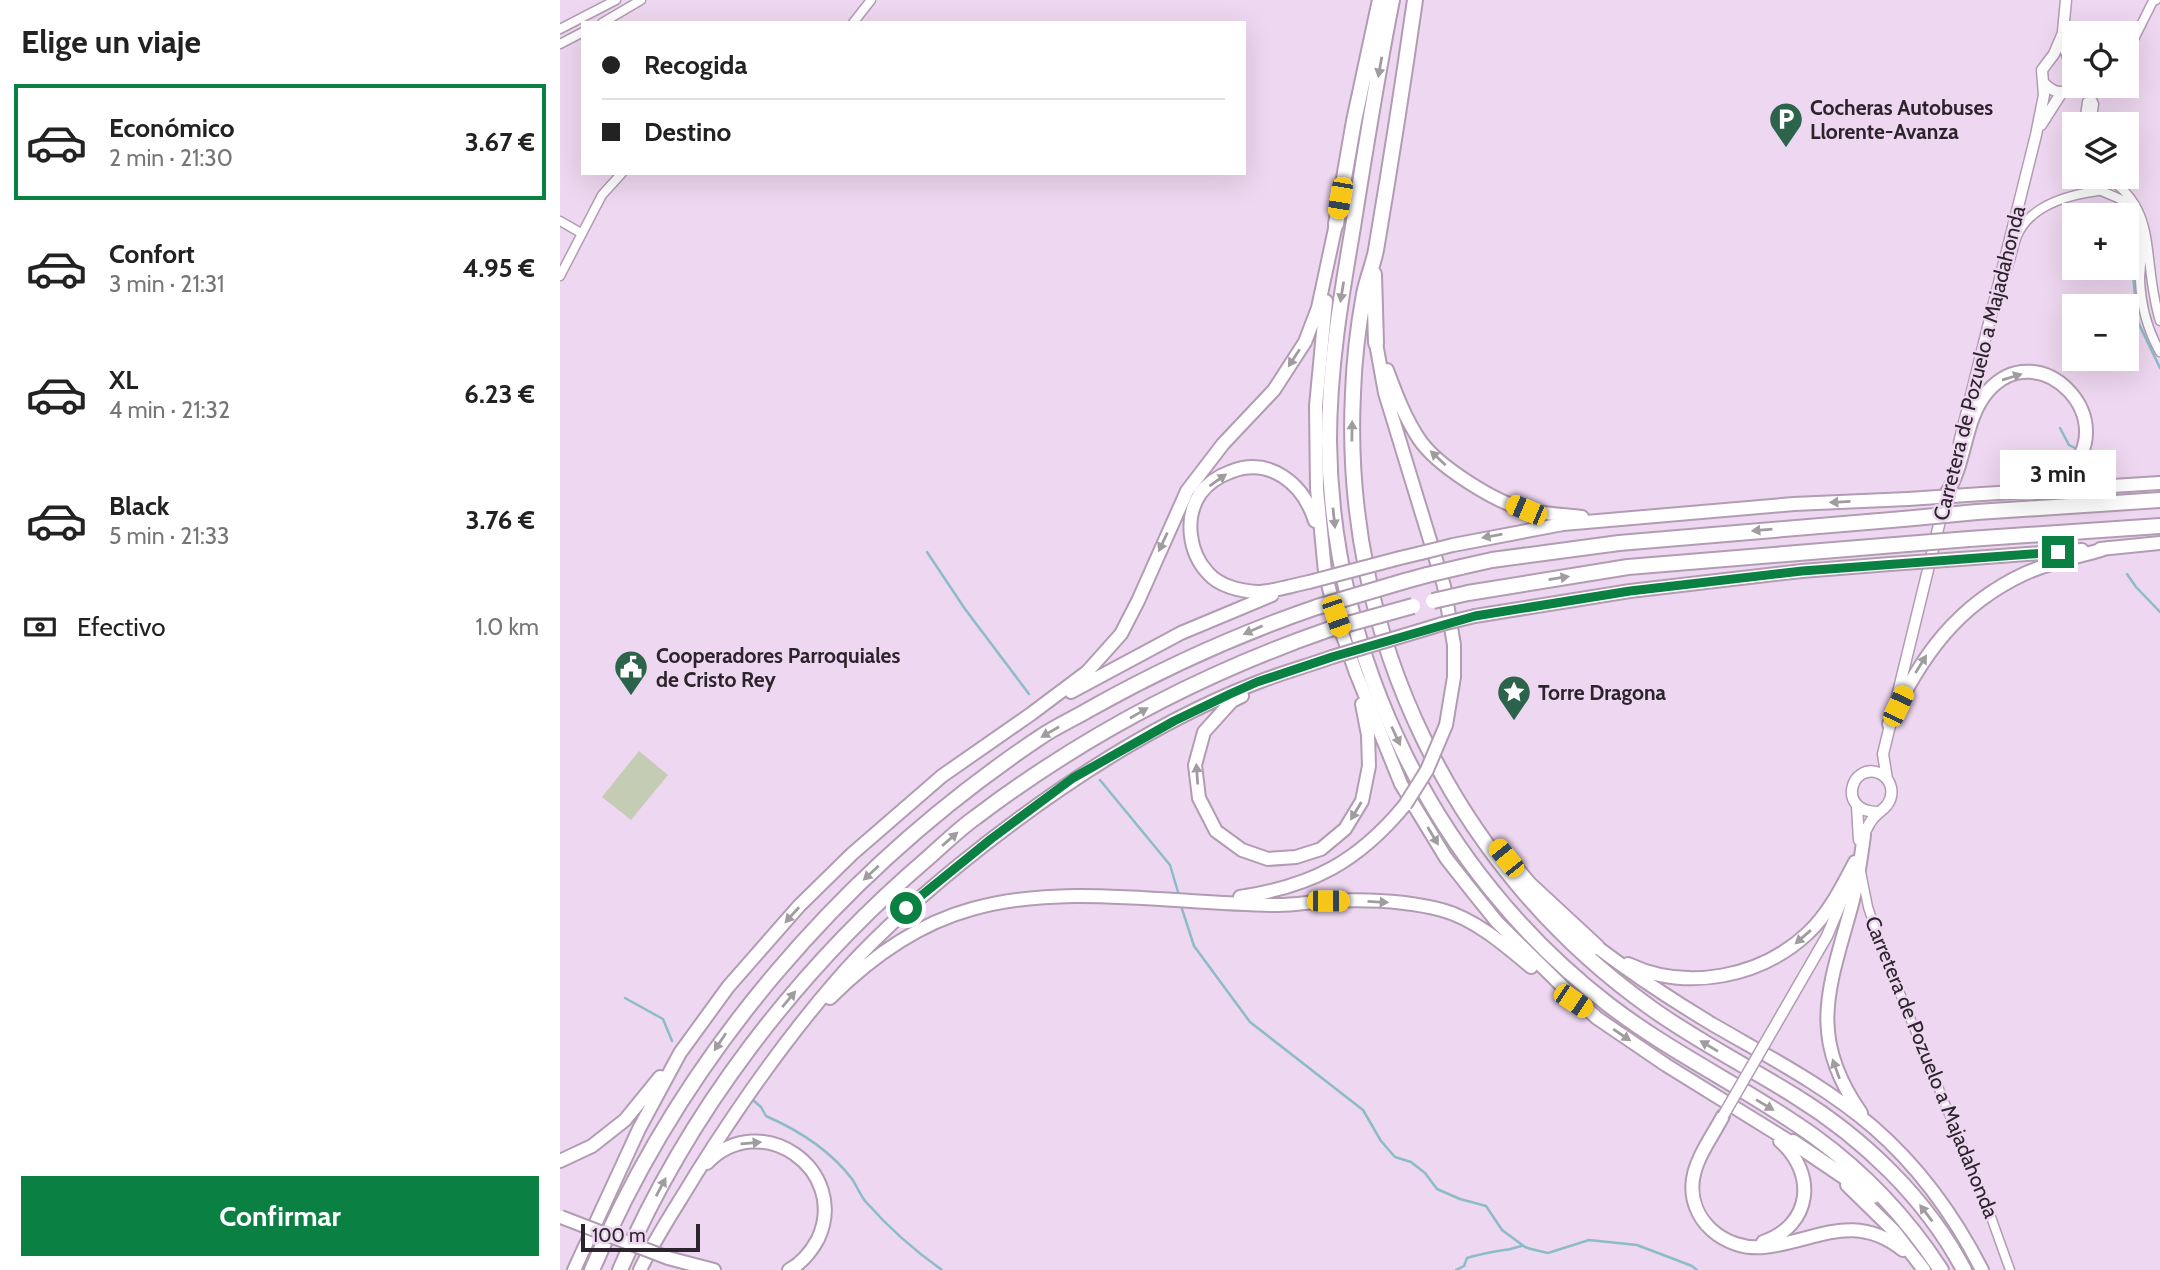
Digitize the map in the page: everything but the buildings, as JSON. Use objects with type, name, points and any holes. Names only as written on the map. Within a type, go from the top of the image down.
[{"type":"highway","points":[[1336,224],[1354,121],[1380,0]]},
{"type":"highway","points":[[1392,0],[1339,314],[1330,397],[1331,486],[1340,560],[1359,639],[1380,700],[1413,772],[1456,846],[1502,903],[1546,950],[1580,982],[1635,1025],[1794,1122],[1844,1159],[1890,1203],[1941,1270]]},
{"type":"highway","points":[[1415,0],[1373,267],[1365,290],[1353,394],[1352,455],[1356,517],[1367,575],[1391,666],[1419,734],[1446,785],[1478,835],[1523,893],[1562,934],[1596,966],[1651,1008],[1795,1096],[1856,1140],[1915,1199],[1942,1234],[1964,1270]]},
{"type":"highway","points":[[1373,267],[1376,343]]},
{"type":"highway","points":[[592,1270],[613,1221],[658,1137],[726,1033],[794,952],[868,875],[954,800],[1041,737],[1148,676],[1264,625],[1317,607],[1427,575],[1492,560],[1619,543],[2160,499]]},
{"type":"highway","points":[[620,1270],[635,1234],[682,1148],[751,1045],[817,966],[893,888],[975,817],[1061,758],[1163,699],[1276,648],[1329,629],[1468,593],[1628,567],[2160,526]]},
{"type":"highway","points":[[1419,734],[1506,858],[1556,910],[1597,947]]},
{"type":"highway","points":[[1793,1142],[1869,1193],[1926,1247]]},
{"type":"main road","points":[[1336,224],[1319,357],[1316,406],[1316,459],[1322,542],[1325,572],[1336,616],[1401,784],[1446,858],[1497,922],[1597,1018]]},
{"type":"main road","points":[[560,1161],[592,1146],[625,1121],[728,987],[799,906],[852,854],[942,776],[1087,671],[1121,634],[1187,491],[1210,460],[1274,390],[1305,342],[1318,309],[1336,224]]},
{"type":"main road","points":[[1376,343],[1401,407],[1421,442],[1449,468],[1488,494],[1526,510],[1613,520]]},
{"type":"main road","points":[[1212,902],[1276,892],[1305,882],[1337,866],[1363,848],[1385,829],[1405,805],[1427,770],[1446,725],[1454,677],[1448,610],[1424,516],[1385,393],[1376,343]]},
{"type":"main road","points":[[1946,495],[1955,478],[1972,418],[1983,398],[1996,383],[2006,377],[2026,373],[2046,375],[2064,385],[2078,401],[2085,420],[2085,442],[2080,457],[2060,479],[2032,491]]},
{"type":"main road","points":[[1322,542],[1311,506],[1295,485],[1280,473],[1262,467],[1242,467],[1220,476],[1200,493],[1192,511],[1190,532],[1194,552],[1208,574],[1225,586],[1258,592],[1309,582],[1453,545],[1563,524],[1794,504],[2160,483]]},
{"type":"main road","points":[[641,1270],[656,1237],[718,1138],[779,1052],[836,980],[906,908],[991,839],[1073,778],[1174,721],[1257,682],[1332,657],[1475,616],[1630,591],[1802,571],[2160,543]]},
{"type":"main road","points":[[1889,724],[1906,688],[1933,646],[1959,617],[1990,592],[2027,573],[2108,548]]},
{"type":"main road","points":[[1031,714],[1181,633],[1309,582]]},
{"type":"main road","points":[[1288,673],[1232,701],[1204,732],[1195,765],[1199,799],[1216,831],[1242,850],[1268,859],[1297,858],[1321,849],[1345,829],[1362,801],[1369,766],[1368,735],[1356,673]]},
{"type":"main road","points":[[1864,835],[1857,861],[1853,899],[1830,980],[1827,1031],[1831,1052],[1840,1080],[1851,1099],[1872,1126],[1928,1186],[1954,1221],[1982,1270]]},
{"type":"main road","points":[[1597,947],[1636,968],[1673,977],[1713,977],[1740,972],[1765,962],[1808,933],[1833,903],[1857,861]]},
{"type":"main road","points":[[779,1052],[833,995],[878,954],[923,928],[969,909],[1007,900],[1042,897],[1280,905],[1374,901],[1443,910],[1473,924],[1511,950],[1573,1001],[1722,1101],[1793,1142],[1857,1193],[1895,1231],[1923,1270]]},
{"type":"main road","points":[[1597,947],[1658,992],[1819,1087],[1872,1126]]},
{"type":"main road","points":[[574,1270],[639,1129],[680,1052]]},
{"type":"main road","points":[[1723,1116],[1693,1180],[1693,1196],[1699,1217],[1710,1231],[1724,1240],[1742,1246],[1762,1248],[1822,1232],[1850,1230],[1869,1233],[1891,1241],[1923,1270]]},
{"type":"main road","points":[[1742,1246],[1771,1240],[1786,1230],[1796,1219],[1802,1205],[1804,1178],[1796,1159],[1762,1124]]},
{"type":"main road","points":[[695,1176],[714,1157],[744,1142],[760,1141],[796,1153],[816,1175],[825,1201],[822,1230],[811,1252],[789,1270]]},
{"type":"main road","points":[[561,1217],[668,1258],[714,1270]]},
{"type":"main road","points":[[668,1258],[682,1270]]},
{"type":"street","points":[[560,29],[616,0]]},
{"type":"street","points":[[604,21],[641,0]]},
{"type":"street","points":[[855,21],[871,0]]},
{"type":"street","points":[[2064,21],[2066,0]]},
{"type":"street","points":[[2139,29],[2156,0]]},
{"type":"street","points":[[560,44],[581,34]]},
{"type":"street","name":"Carretera de Pozuelo a Majadahonda","points":[[1886,779],[1883,754],[1889,724],[2036,135],[2044,95],[2042,70],[2062,35]]},
{"type":"street","points":[[2050,59],[2062,57]]},
{"type":"street","points":[[2043,82],[2053,91],[2062,92]]},
{"type":"street","name":"Carretera de Pozuelo a Majadahonda","points":[[2036,135],[2062,92]]},
{"type":"street","points":[[2086,112],[2088,102]]},
{"type":"street","points":[[560,276],[602,195],[620,175]]},
{"type":"street","points":[[2096,189],[2122,199],[2139,218],[2143,229],[2140,279],[2142,307],[2160,352]]},
{"type":"street","points":[[2131,189],[2144,200]]},
{"type":"street","points":[[1998,287],[2005,276],[2017,236],[2034,214],[2056,201],[2098,191]]},
{"type":"street","points":[[560,220],[581,233]]},
{"type":"street","points":[[2157,244],[2154,296],[2160,321]]},
{"type":"street","name":"Carretera de Pozuelo a Majadahonda","points":[[1868,772],[1883,754]]},
{"type":"street","points":[[1862,774],[1881,774],[1886,779],[1892,791],[1884,809],[1878,812],[1864,811],[1857,806],[1852,796],[1853,783],[1862,774]]},
{"type":"street","name":"Carretera de Pozuelo a Majadahonda","points":[[1723,1116],[1833,925],[1857,861],[1860,824],[1857,806]]},
{"type":"street","points":[[1864,835],[1878,812]]},
{"type":"street","name":"Carretera de Pozuelo a Majadahonda","points":[[1857,861],[1878,938],[2011,1270]]},
{"type":"green space","points":[[639,751],[668,775],[631,820],[602,797]]},
{"type":"waterway","points":[[2134,280],[2137,320],[2160,368]]},
{"type":"waterway","points":[[2060,428],[2069,445],[2077,449]]},
{"type":"waterway","points":[[2086,453],[2093,457],[2099,476]]},
{"type":"waterway","points":[[927,552],[965,609],[1029,694]]},
{"type":"waterway","points":[[2127,574],[2160,612]]},
{"type":"waterway","points":[[1100,780],[1170,865],[1178,892]]},
{"type":"waterway","points":[[1182,909],[1194,946],[1250,1022],[1363,1110],[1381,1141],[1395,1157],[1411,1162],[1425,1173],[1437,1189],[1486,1206],[1502,1230],[1531,1249],[1548,1253],[1589,1240],[1637,1245],[1697,1270]]},
{"type":"waterway","points":[[625,998],[663,1019],[672,1041]]},
{"type":"waterway","points":[[754,1101],[766,1116],[801,1134],[824,1150],[852,1179],[866,1202],[883,1220],[942,1270]]},
{"type":"waterway","points":[[1456,1270],[1464,1266],[1467,1258],[1522,1246]]},
{"type":"place","name":"Cocheras Autobuses Llorente-Avanza","points":[[1786,149]]},
{"type":"place","name":"Cooperadores Parroquiales de Cristo Rey","points":[[631,697]]},
{"type":"place","name":"Torre Dragona","points":[[1514,722]]},
{"type":"route","points":[[906,908],[991,839],[1073,778],[1174,721],[1230,694],[1332,657],[1475,616],[1630,591],[1802,571],[2058,552]]}]
